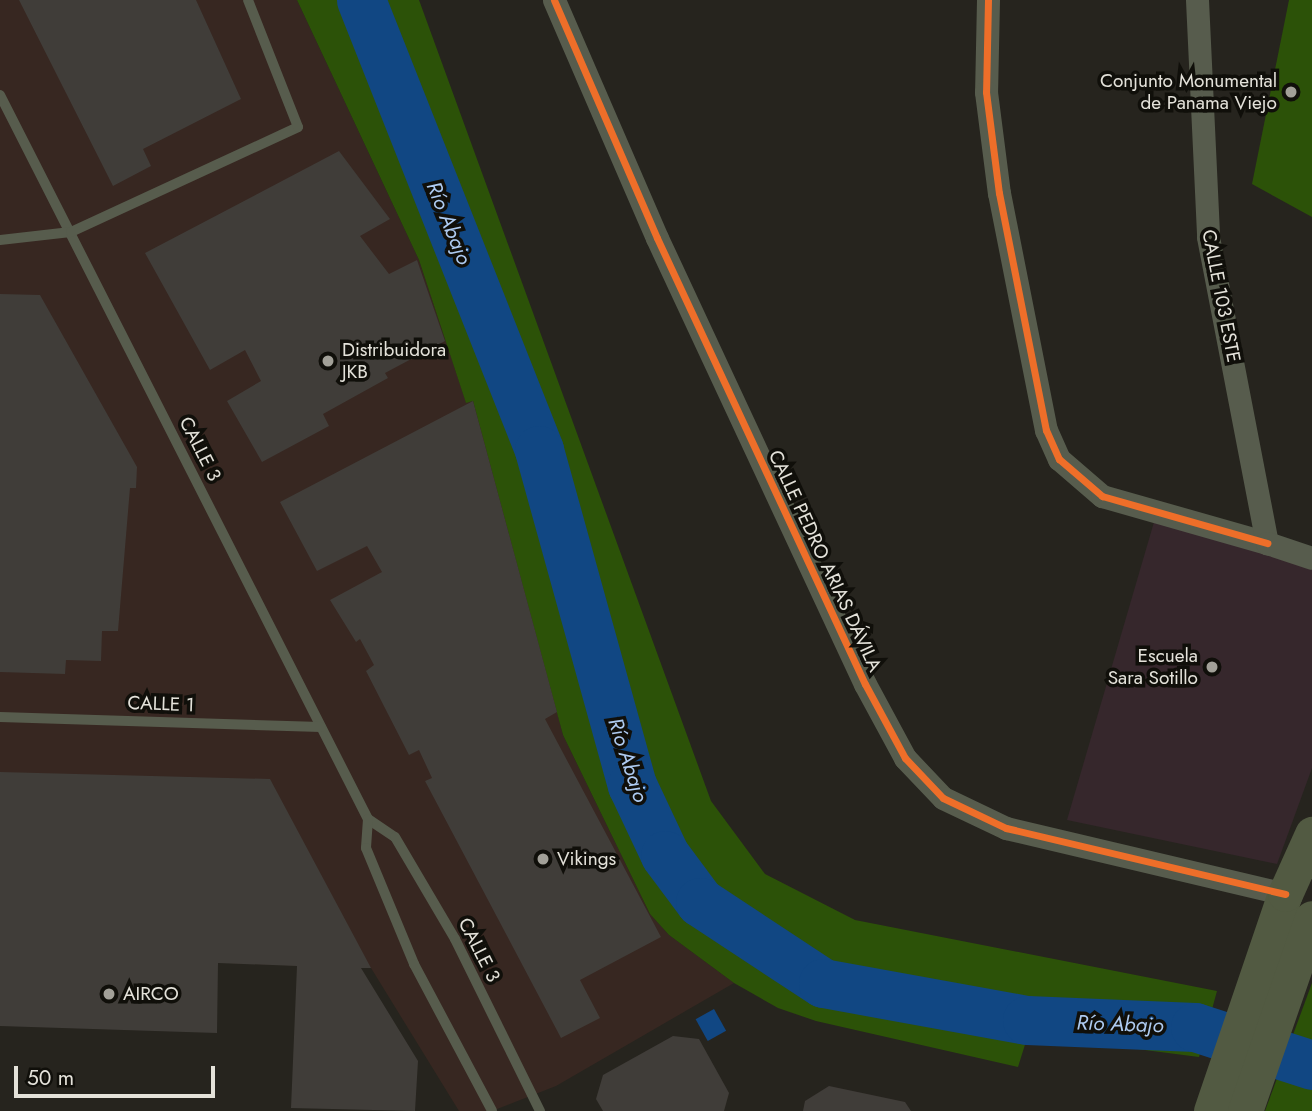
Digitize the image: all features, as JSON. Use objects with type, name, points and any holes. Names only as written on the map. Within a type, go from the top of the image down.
[{"type":"main road","points":[[1211,1111],[1242,1066],[1268,989],[1285,894],[1312,834]]},
{"type":"main road","points":[[1268,989],[1312,918]]},
{"type":"main road","points":[[1242,1066],[1245,1111]]},
{"type":"street","name":"CALLE PEDRO ARIAS DÁVILA","points":[[554,0],[663,251],[865,684],[905,758],[943,798],[1006,828],[1285,894]]},
{"type":"street","points":[[988,0],[986,92],[999,193],[1046,430],[1059,459],[1102,496],[1312,558]]},
{"type":"street","name":"CALLE 103 ESTE","points":[[1196,0],[1208,237],[1268,543]]},
{"type":"lane","points":[[0,240],[71,232],[298,127],[248,0]]},
{"type":"lane","name":"CALLE 3","points":[[0,95],[368,819],[395,837],[455,939],[540,1111]]},
{"type":"lane","name":"CALLE 1","points":[[0,717],[321,727]]},
{"type":"lane","name":"CALLE 3","points":[[368,819],[366,848],[414,964],[492,1111]]},
{"type":"shaded area","points":[[0,0],[297,0],[419,260],[466,402],[473,401],[518,559],[563,735],[650,914],[669,935],[734,983],[556,1086],[492,1111],[459,1111],[371,968],[0,955]]},
{"type":"shaded area","name":"Escuela Sara Sotillo","points":[[1154,522],[1312,566],[1312,768],[1277,864],[1067,820]]},
{"type":"green space","points":[[297,0],[419,0],[711,801],[765,874],[855,920],[1217,991],[1199,1057],[1028,1035],[1018,1067],[816,1021],[778,1008],[734,983],[669,935],[650,914],[563,735],[473,401],[466,403],[419,260]]},
{"type":"green space","name":"Conjunto Monumental de Panama Viejo","points":[[1289,0],[1312,0],[1312,217],[1252,184]]},
{"type":"green space","points":[[1312,983],[1312,1111],[1265,1111]]},
{"type":"water","points":[[714,1009],[726,1031],[708,1041],[696,1019]]},
{"type":"building","points":[[19,0],[196,0],[241,99],[143,149],[151,166],[113,186]]},
{"type":"building","points":[[339,151],[390,219],[360,236],[389,274],[417,260],[445,341],[385,373],[388,378],[323,414],[329,426],[262,462],[227,401],[261,381],[245,350],[210,370],[145,253]]},
{"type":"building","points":[[0,294],[40,295],[137,467],[136,488],[130,488],[118,631],[102,631],[101,661],[66,660],[65,674],[0,672]]},
{"type":"building","points":[[473,401],[557,712],[545,719],[661,937],[580,980],[600,1018],[561,1038],[425,781],[432,778],[419,750],[409,755],[366,671],[374,665],[360,639],[356,642],[330,600],[382,572],[367,546],[317,571],[280,502]]},
{"type":"building","points":[[0,772],[270,779],[371,968],[361,968],[418,1061],[415,1111],[291,1108],[297,966],[218,963],[217,1033],[0,1026]]},
{"type":"building","points":[[673,1036],[699,1039],[729,1093],[724,1111],[603,1111],[596,1099],[603,1075]]},
{"type":"building","points":[[829,1086],[905,1102],[911,1111],[803,1111],[805,1101]]},
{"type":"waterway","name":"Río Abajo","points":[[361,0],[539,450],[632,785],[665,855],[700,902],[823,983],[1027,1020],[1195,1027],[1312,1065]]},
{"type":"cycle path","points":[[554,0],[657,238],[865,684],[905,758],[943,798],[1006,828],[1285,894]]},
{"type":"cycle path","points":[[988,0],[986,92],[999,193],[1046,430],[1059,459],[1102,496],[1267,543]]},
{"type":"place","name":"Conjunto Monumental de Panama Viejo","points":[[1291,92]]},
{"type":"place","name":"Distribuidora JKB","points":[[328,361]]},
{"type":"place","name":"Escuela Sara Sotillo","points":[[1212,667]]},
{"type":"place","name":"Vikings","points":[[543,859]]},
{"type":"place","name":"AIRCO","points":[[109,994]]}]
